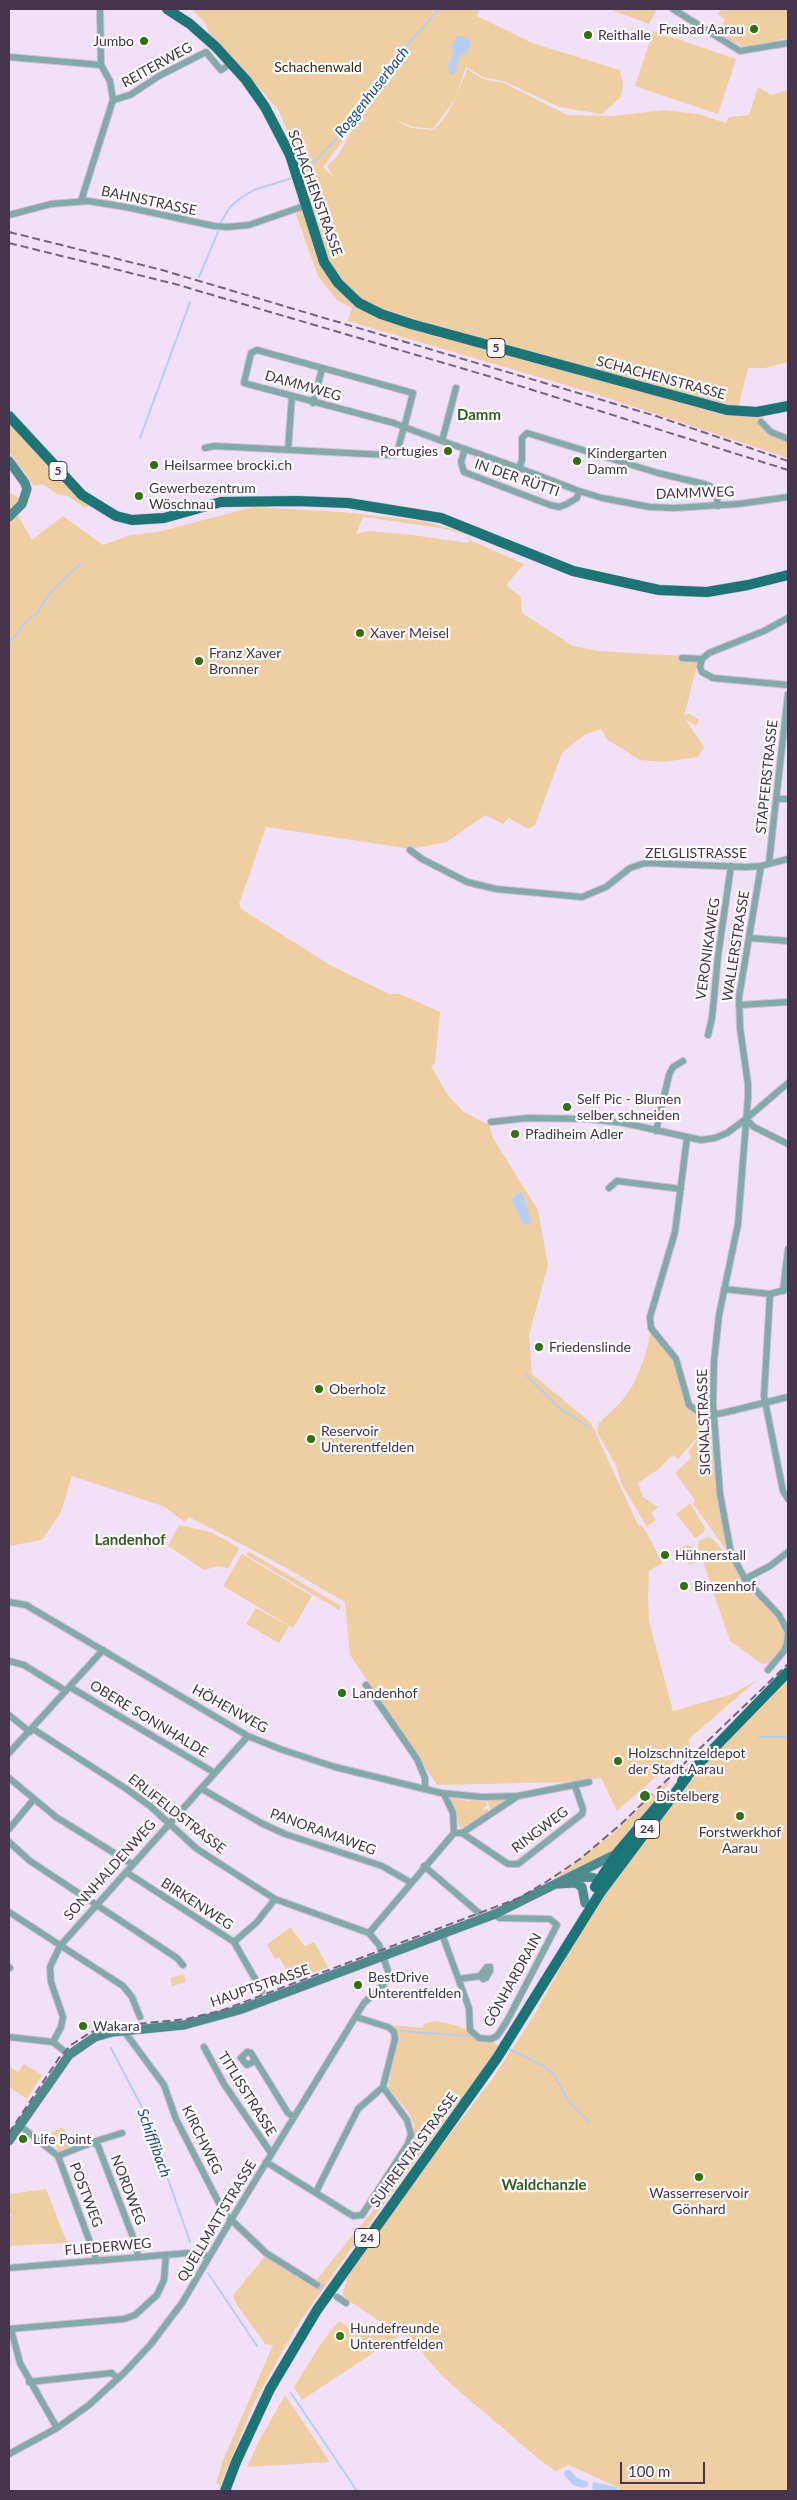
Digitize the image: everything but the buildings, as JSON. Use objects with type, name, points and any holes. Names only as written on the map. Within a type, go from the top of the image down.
[{"type":"main road","name":"SCHACHENSTRASSE","points":[[167,9],[203,35],[232,63],[275,122],[290,155],[321,253],[334,278],[355,300],[381,314],[727,410],[757,412],[788,406]]},
{"type":"main road","name":"5","points":[[9,416],[67,481],[90,501],[123,518],[142,521],[164,518],[221,502],[297,500],[348,503],[441,518],[574,571],[658,590],[707,592],[748,586],[788,575]]},
{"type":"main road","points":[[9,461],[27,489],[22,504],[9,517]]},
{"type":"main road","name":"24","points":[[534,2000],[548,1968],[585,1903],[603,1879],[687,1777],[726,1734],[788,1672]]},
{"type":"main road","name":"24","points":[[603,1879],[618,1852],[668,1793],[687,1777]]},
{"type":"main road","points":[[554,1884],[618,1852]]},
{"type":"main road","points":[[587,1868],[597,1871],[603,1879]]},
{"type":"main road","points":[[554,1884],[583,1876],[603,1879]]},
{"type":"main road","name":"SUHRENTALSTRASSE","points":[[225,2491],[236,2462],[270,2389],[317,2310],[360,2246],[475,2091],[534,2000],[580,1923],[603,1879]]},
{"type":"main road","points":[[554,1884],[576,1883],[584,1891],[585,1903]]},
{"type":"main road","name":"HAUPTSTRASSE","points":[[9,2141],[69,2054],[95,2037],[124,2031],[200,2022],[275,1997],[495,1914],[554,1884]]},
{"type":"street","points":[[82,201],[113,100],[110,82],[101,65],[100,9]]},
{"type":"street","points":[[673,9],[740,52],[788,43]]},
{"type":"street","name":"REITERWEG","points":[[113,100],[130,95],[159,76],[206,52],[221,70],[232,63]]},
{"type":"street","points":[[9,57],[101,65]]},
{"type":"street","name":"BAHNSTRASSE","points":[[9,215],[51,204],[82,201],[126,207],[214,226],[238,227],[306,206]]},
{"type":"street","name":"DAMMWEG","points":[[322,369],[257,350],[251,353],[244,382],[313,403],[404,427],[579,491],[613,501],[650,507],[718,506],[788,497]]},
{"type":"street","points":[[205,448],[214,446],[395,455],[413,393],[322,369],[313,403]]},
{"type":"street","points":[[442,441],[456,388]]},
{"type":"street","points":[[288,450],[292,396]]},
{"type":"street","points":[[760,422],[771,432],[788,440]]},
{"type":"street","points":[[519,468],[522,460],[522,438],[527,433],[533,434],[658,473],[710,486],[716,492],[718,506]]},
{"type":"street","name":"IN DER RÜTTI","points":[[465,449],[460,462],[464,472],[550,505],[560,507],[567,504],[577,498],[579,491]]},
{"type":"street","points":[[788,618],[764,631],[709,653],[702,659],[700,667],[702,672],[713,678],[788,684]]},
{"type":"street","points":[[682,658],[702,659]]},
{"type":"street","name":"STAPFERSTRASSE","points":[[769,862],[786,740],[788,694]]},
{"type":"street","points":[[777,799],[788,799]]},
{"type":"street","name":"ZELGLISTRASSE","points":[[410,850],[422,859],[467,882],[496,889],[582,897],[606,888],[630,868],[645,863],[761,866],[769,862],[788,859]]},
{"type":"street","name":"VERONIKAWEG","points":[[708,1036],[712,1018],[718,956],[731,866]]},
{"type":"street","name":"WALLERSTRASSE","points":[[746,1119],[748,1084],[740,1028],[739,1005],[761,866]]},
{"type":"street","points":[[750,938],[788,941]]},
{"type":"street","points":[[739,1005],[788,1002]]},
{"type":"street","points":[[656,1130],[669,1075],[673,1067],[683,1061]]},
{"type":"street","points":[[491,1122],[527,1118],[589,1119],[656,1130],[701,1140],[715,1138],[727,1133],[788,1082]]},
{"type":"street","points":[[746,1119],[765,1134],[788,1144]]},
{"type":"street","name":"SIGNALSTRASSE","points":[[746,1119],[738,1224],[724,1289],[714,1361],[714,1414],[720,1494],[732,1553],[745,1579],[779,1615],[788,1632],[784,1650],[768,1670]]},
{"type":"street","points":[[687,1138],[671,1250],[650,1323],[651,1328],[676,1359],[689,1405],[700,1414],[714,1414],[765,1404],[788,1397]]},
{"type":"street","points":[[609,1188],[617,1181],[681,1190]]},
{"type":"street","points":[[724,1289],[770,1294],[785,1290],[788,1249]]},
{"type":"street","points":[[770,1294],[765,1404],[783,1491],[788,1499]]},
{"type":"street","points":[[745,1579],[770,1566],[788,1552]]},
{"type":"street","name":"HÖHENWEG","points":[[9,1602],[26,1605],[248,1736],[304,1758],[444,1794],[482,1797],[518,1796],[589,1782]]},
{"type":"street","points":[[9,1753],[103,1650]]},
{"type":"street","name":"OBERE SONNHALDE","points":[[9,1661],[24,1665],[215,1773]]},
{"type":"street","points":[[366,1684],[417,1759],[425,1778],[425,1790]]},
{"type":"street","name":"ERLIFELDSTRASSE","points":[[9,1716],[125,1788],[198,1850],[275,1899],[369,1933]]},
{"type":"street","name":"SONNHALDENWEG","points":[[53,2042],[61,2028],[63,2017],[51,1982],[50,1967],[60,1946],[95,1904],[202,1789],[248,1736]]},
{"type":"street","points":[[9,1778],[56,1817],[132,1864]]},
{"type":"street","name":"RINGWEG","points":[[462,1833],[508,1864],[518,1864],[582,1814],[583,1809],[575,1786]]},
{"type":"street","name":"PANORAMAWEG","points":[[202,1789],[261,1823],[286,1834],[382,1866],[410,1882]]},
{"type":"street","points":[[383,1956],[379,1945],[369,1933],[410,1882],[449,1841],[454,1833],[453,1813],[444,1794]]},
{"type":"street","points":[[454,1833],[462,1833],[518,1796]]},
{"type":"street","points":[[9,1828],[34,1799]]},
{"type":"street","points":[[9,1842],[30,1860],[177,1958],[183,1965]]},
{"type":"street","points":[[424,1866],[478,1912]]},
{"type":"street","name":"BIRKENWEG","points":[[126,1872],[234,1942],[262,1991]]},
{"type":"street","points":[[234,1942],[257,1922],[275,1899]]},
{"type":"street","points":[[9,1912],[125,1988],[135,2003],[140,2018]]},
{"type":"street","name":"GÖNHARDRAIN","points":[[459,1980],[469,2008],[470,2030],[479,2038],[491,2039],[502,2029],[557,1924],[550,1919],[499,1918],[495,1914]]},
{"type":"street","points":[[442,1934],[459,1980],[480,1976]]},
{"type":"street","name":"QUELLMATTSTRASSE","points":[[9,2454],[57,2428],[89,2405],[151,2344],[182,2303],[230,2220],[364,2003],[387,1980],[389,1968],[383,1956]]},
{"type":"street","points":[[316,2192],[358,2109],[383,2087],[395,2039],[394,2032],[388,2027],[356,2017]]},
{"type":"street","name":"KIRCHWEG","points":[[124,2031],[164,2085],[176,2119],[224,2212],[230,2220],[266,2253],[317,2285]]},
{"type":"street","points":[[9,2037],[53,2042],[69,2054]]},
{"type":"street","name":"TITLISSTRASSE","points":[[204,2047],[224,2084],[271,2153]]},
{"type":"street","points":[[255,2061],[288,2113],[294,2117]]},
{"type":"street","points":[[266,2162],[353,2216],[362,2215],[370,2207],[408,2144],[411,2134],[407,2120],[383,2087]]},
{"type":"street","name":"POSTWEG","points":[[19,2125],[58,2156],[97,2261]]},
{"type":"street","points":[[58,2156],[93,2142],[122,2134]]},
{"type":"street","name":"NORDWEG","points":[[93,2142],[98,2146],[136,2245],[138,2257]]},
{"type":"street","name":"FLIEDERWEG","points":[[9,2268],[166,2255],[200,2253],[209,2256]]},
{"type":"street","points":[[57,2428],[29,2382],[16,2354],[10,2329],[124,2319],[135,2315],[157,2294],[164,2280],[166,2255]]},
{"type":"street","points":[[337,2297],[346,2303]]},
{"type":"street","points":[[29,2382],[112,2373],[118,2378]]},
{"type":"green space","name":"Schachenwald","points":[[191,9],[480,9],[477,16],[532,43],[620,70],[623,85],[621,97],[602,114],[559,107],[506,82],[483,77],[466,67],[456,97],[467,69],[483,79],[504,83],[567,115],[613,116],[664,110],[698,114],[726,123],[729,117],[749,115],[758,87],[771,95],[788,90],[788,362],[765,368],[748,368],[738,408],[395,316],[358,297],[336,275],[320,244],[301,164],[279,111],[239,65],[211,38],[205,23]],"holes":[[[375,88],[339,154],[327,166],[334,178],[323,167],[344,139]],[[456,98],[446,116],[434,130],[411,128],[395,120],[414,127],[433,129]]]},
{"type":"green space","points":[[609,9],[657,9],[649,24]]},
{"type":"green space","name":"Freibad Aarau","points":[[722,9],[788,9],[788,38],[745,47],[733,42],[721,34],[720,28],[725,20],[718,14]]},
{"type":"green space","points":[[653,31],[736,59],[718,114],[635,86]]},
{"type":"green space","points":[[297,211],[303,211],[313,243],[361,308],[705,408],[768,414],[760,420],[770,433],[788,441],[788,458],[586,391],[348,321],[352,308],[337,300],[318,276],[296,214]]},
{"type":"green space","points":[[9,423],[60,480],[89,506],[84,507],[68,496],[58,495],[43,484],[34,486],[9,452]]},
{"type":"green space","points":[[9,492],[21,499],[17,514],[32,540],[63,516],[103,545],[131,535],[158,532],[253,507],[342,512],[423,521],[468,534],[470,540],[524,564],[506,585],[521,597],[522,613],[573,646],[599,651],[699,657],[684,717],[688,713],[699,720],[696,726],[685,719],[704,747],[698,757],[664,762],[640,760],[608,740],[601,729],[584,735],[562,753],[535,825],[528,829],[509,818],[503,824],[485,815],[447,842],[411,849],[266,827],[239,904],[243,910],[330,965],[389,994],[400,994],[440,1012],[435,1063],[431,1066],[447,1094],[464,1112],[489,1125],[493,1138],[538,1210],[548,1265],[529,1335],[532,1374],[591,1423],[638,1525],[641,1525],[645,1530],[662,1563],[649,1571],[649,1621],[673,1711],[732,1694],[757,1680],[689,1739],[690,1747],[617,1811],[601,1778],[575,1782],[437,1785],[350,1655],[345,1602],[274,1561],[189,1517],[185,1522],[163,1506],[72,1476],[61,1512],[42,1540],[9,1546]],"holes":[[[363,517],[441,528],[468,535],[469,543],[368,531],[356,534]]]},
{"type":"green space","points":[[651,1332],[664,1345],[675,1364],[688,1408],[704,1421],[697,1438],[678,1459],[674,1455],[669,1458],[660,1468],[638,1483],[643,1497],[658,1507],[651,1513],[656,1520],[647,1527],[622,1485],[615,1464],[598,1434],[598,1428],[599,1423],[621,1402],[634,1383],[644,1359]]},
{"type":"green space","points":[[711,1420],[711,1439],[728,1552],[693,1504],[695,1500],[675,1473],[691,1458],[689,1451]]},
{"type":"green space","points":[[690,1503],[705,1528],[703,1533],[695,1538],[676,1514]]},
{"type":"green space","points":[[179,1525],[211,1532],[239,1548],[228,1568],[218,1566],[204,1570],[168,1546]]},
{"type":"green space","points":[[708,1537],[713,1539],[733,1562],[752,1593],[779,1620],[784,1632],[784,1640],[780,1652],[770,1663],[762,1664],[730,1641],[698,1547],[699,1541]]},
{"type":"green space","points":[[689,1545],[694,1548],[698,1562],[689,1565],[685,1556],[676,1559],[680,1548]]},
{"type":"green space","points":[[248,1551],[341,1606],[339,1610],[246,1555]]},
{"type":"green space","points":[[242,1554],[312,1596],[293,1628],[223,1586]]},
{"type":"green space","points":[[256,1608],[289,1626],[279,1643],[246,1624]]},
{"type":"green space","points":[[788,1678],[788,2491],[621,2491],[617,2487],[569,2465],[555,2471],[445,2379],[425,2357],[421,2349],[422,2345],[379,2321],[342,2296],[347,2278],[391,2211],[493,2078],[532,2019],[587,1920],[612,1881],[690,1780],[738,1725]]},
{"type":"green space","points":[[669,1780],[671,1781],[614,1849],[604,1857],[554,1879],[610,1836]]},
{"type":"green space","points":[[453,1798],[484,1802],[486,1800],[487,1805],[482,1810],[488,1809],[488,1812],[460,1829],[450,1800]]},
{"type":"green space","points":[[487,1800],[506,1800],[490,1812]]},
{"type":"green space","points":[[290,1927],[305,1946],[314,1942],[328,1967],[292,1980],[279,1957],[275,1959],[267,1945]]},
{"type":"green space","points":[[184,1974],[186,1982],[172,1986],[170,1978]]},
{"type":"green space","points":[[436,2021],[466,2029],[479,2041],[494,2042],[499,2047],[340,2264],[295,2329],[255,2401],[220,2486],[216,2483],[223,2460],[273,2345],[265,2344],[235,2302],[233,2295],[266,2255],[311,2284],[310,2286],[316,2287],[319,2282],[317,2279],[375,2208],[414,2144],[414,2125],[409,2113],[388,2088],[398,2037],[392,2025],[422,2028],[424,2024]]},
{"type":"green space","points":[[24,2064],[42,2075],[27,2099],[9,2087],[9,2066],[18,2072]]},
{"type":"green space","points":[[62,2127],[68,2135],[70,2149],[59,2153],[51,2133]]},
{"type":"green space","points":[[46,2189],[67,2243],[9,2246],[9,2218],[12,2216],[9,2212],[9,2194]]},
{"type":"green space","name":"Hundefreunde Unterentfelden","points":[[339,2321],[352,2330],[363,2332],[368,2332],[377,2324],[399,2336],[302,2400],[294,2387],[322,2342]]},
{"type":"green space","points":[[285,2395],[330,2462],[247,2467],[259,2441]]},
{"type":"water","points":[[457,36],[467,37],[471,44],[467,52],[459,57],[455,74],[450,74],[448,66],[453,54],[452,45]]},
{"type":"water","points":[[522,1192],[531,1221],[528,1225],[523,1224],[512,1200],[515,1194]]},
{"type":"water","points":[[565,2470],[570,2470],[577,2478],[588,2482],[588,2486],[582,2488],[573,2485],[564,2475]]},
{"type":"water","points":[[593,2482],[616,2487],[618,2491],[594,2490],[592,2488]]},
{"type":"waterway","name":"Roggenhuserbach","points":[[303,174],[355,119],[376,81],[439,9]]},
{"type":"waterway","name":"Roggenhuserbach","points":[[221,222],[230,207],[242,197],[254,190],[292,178]]},
{"type":"waterway","name":"Roggenhuserbach","points":[[199,277],[218,232]]},
{"type":"waterway","name":"Roggenhuserbach","points":[[140,438],[190,302]]},
{"type":"waterway","name":"Roggenhuserbach","points":[[9,643],[27,620],[37,613],[51,592],[80,564]]},
{"type":"waterway","points":[[526,1375],[559,1408],[588,1427]]},
{"type":"waterway","points":[[759,1737],[788,1737]]},
{"type":"waterway","points":[[400,2031],[470,2036]]},
{"type":"waterway","name":"Schifflibach","points":[[111,2048],[145,2113],[190,2242]]},
{"type":"waterway","points":[[509,2049],[545,2067],[554,2075],[569,2102],[590,2122]]},
{"type":"waterway","name":"Schifflibach","points":[[208,2273],[257,2346]]},
{"type":"waterway","name":"Schifflibach","points":[[291,2393],[357,2491]]},
{"type":"tunnel","points":[[317,2285],[332,2294]]},
{"type":"railway","points":[[9,232],[162,270],[656,416],[788,461]]},
{"type":"railway","points":[[9,243],[175,284],[488,376],[788,470]]},
{"type":"railway","points":[[9,2133],[59,2058],[71,2045],[91,2032],[116,2026],[187,2019],[223,2010],[519,1898],[546,1882],[580,1859],[620,1825],[788,1664]]},
{"type":"place","name":"Freibad Aarau","points":[[754,29]]},
{"type":"place","name":"Reithalle","points":[[588,35]]},
{"type":"place","name":"Jumbo","points":[[144,41]]},
{"type":"place","name":"Portugies","points":[[448,451]]},
{"type":"place","name":"Kindergarten Damm","points":[[577,461]]},
{"type":"place","name":"Heilsarmee brocki.ch","points":[[154,465]]},
{"type":"place","name":"Gewerbezentrum Wöschnau","points":[[139,496]]},
{"type":"place","name":"Xaver Meisel","points":[[360,633]]},
{"type":"place","name":"Franz Xaver Bronner","points":[[199,661]]},
{"type":"place","name":"Self Pic - Blumen selber schneiden","points":[[567,1107]]},
{"type":"place","name":"Pfadiheim Adler","points":[[515,1134]]},
{"type":"place","name":"Friedenslinde","points":[[539,1347]]},
{"type":"place","name":"Oberholz","points":[[319,1389]]},
{"type":"place","name":"Reservoir Unterentfelden","points":[[311,1439]]},
{"type":"place","name":"Hühnerstall","points":[[665,1555]]},
{"type":"place","name":"Binzenhof","points":[[684,1586]]},
{"type":"place","name":"Landenhof","points":[[342,1693]]},
{"type":"place","name":"Holzschnitzeldepot der Stadt Aarau","points":[[618,1761]]},
{"type":"place","name":"Distelberg","points":[[645,1796]]},
{"type":"place","name":"Forstwerkhof Aarau","points":[[740,1816]]},
{"type":"place","name":"BestDrive Unterentfelden","points":[[358,1985]]},
{"type":"place","name":"Wakara","points":[[83,2026]]},
{"type":"place","name":"Life Point","points":[[23,2139]]},
{"type":"place","name":"Wasserreservoir Gönhard","points":[[699,2177]]},
{"type":"place","name":"Hundefreunde Unterentfelden","points":[[340,2336]]},
{"type":"district","name":"Damm","points":[[479,415]]},
{"type":"district","name":"Landenhof","points":[[130,1540]]},
{"type":"district","name":"Waldchanzle","points":[[544,2185]]}]
